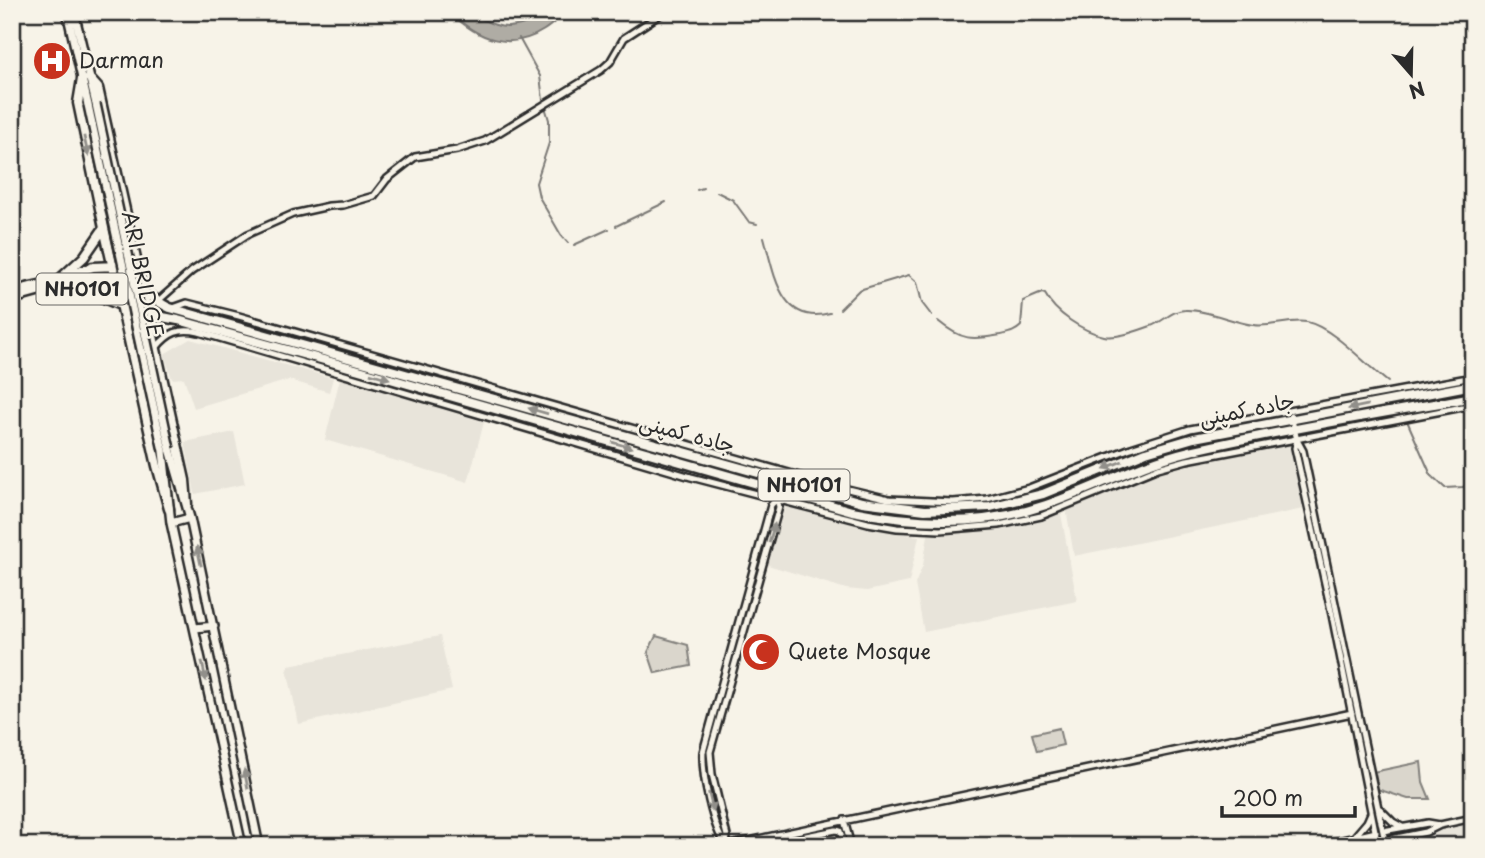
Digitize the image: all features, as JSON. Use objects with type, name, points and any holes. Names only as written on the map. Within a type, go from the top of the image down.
[{"type":"highway","points":[[169,509],[81,124],[78,94],[85,79],[98,88],[185,480],[187,504]]},
{"type":"highway","points":[[60,279],[84,257],[104,228]]},
{"type":"highway","name":"NH0101","points":[[12,292],[86,269],[114,265],[141,276]]},
{"type":"highway","name":"NH0101","points":[[60,279],[85,279],[118,284],[144,293]]},
{"type":"highway","name":"NH0101","points":[[12,299],[67,286],[148,314]]},
{"type":"highway","name":"جاده کمپنی","points":[[144,293],[170,308],[783,474],[862,502],[894,507],[943,510],[990,507],[1043,494],[1164,446],[1473,385]]},
{"type":"highway","name":"جاده کمپنی","points":[[148,314],[331,362],[778,494],[886,518],[940,526],[998,522],[1162,459],[1296,436],[1473,397]]},
{"type":"main road","points":[[67,12],[85,79]]},
{"type":"main road","points":[[74,12],[85,79]]},
{"type":"main road","name":"ARI BRIDGE","points":[[85,79],[166,450]]},
{"type":"main road","points":[[166,450],[187,504],[259,846]]},
{"type":"main road","points":[[166,450],[171,523],[242,846]]},
{"type":"main road","points":[[171,523],[190,518]]},
{"type":"main road","points":[[195,628],[214,626]]},
{"type":"street","points":[[157,302],[192,271],[265,225],[293,214],[374,196],[387,179],[415,157],[478,145],[601,70],[610,62],[624,38],[664,12]]},
{"type":"street","points":[[156,348],[171,332],[199,332],[489,418],[778,494]]},
{"type":"street","points":[[1352,713],[725,846],[727,836],[712,774],[710,752],[771,505],[778,494],[783,474],[889,499],[953,502],[986,499],[1029,488],[1131,448],[1190,429],[1473,377]]},
{"type":"street","points":[[1296,436],[1473,405]]},
{"type":"street","points":[[1290,410],[1296,436],[1295,448],[1378,807],[1378,844]]},
{"type":"street","points":[[1343,651],[1371,811],[1386,843]]},
{"type":"street","points":[[1378,807],[1393,822],[1404,827]]},
{"type":"street","points":[[1352,838],[1367,822],[1371,811]]},
{"type":"street","points":[[1357,846],[1386,843],[1440,825],[1473,818]]},
{"type":"street","points":[[844,820],[851,846]]},
{"type":"street","points":[[1316,846],[1404,827],[1428,823],[1440,825]]},
{"type":"street","points":[[756,846],[836,830],[841,831],[845,846]]},
{"type":"street","points":[[1400,846],[1411,835]]},
{"type":"street","points":[[765,836],[767,844]]},
{"type":"shaded area","points":[[450,12],[465,12],[508,27],[566,12],[531,37],[506,41],[471,29]]},
{"type":"shaded area","points":[[190,339],[333,378],[329,392],[289,380],[194,408],[184,378],[172,379],[164,354]]},
{"type":"shaded area","points":[[340,378],[484,422],[468,482],[325,440]]},
{"type":"shaded area","points":[[234,432],[245,484],[195,494],[185,442]]},
{"type":"shaded area","points":[[1290,444],[1303,509],[1074,556],[1066,508],[1150,475]]},
{"type":"shaded area","points":[[785,506],[868,528],[919,536],[909,582],[867,591],[846,589],[768,565]]},
{"type":"shaded area","points":[[1061,514],[1077,601],[924,632],[915,584],[923,565],[928,535],[1017,525]]},
{"type":"shaded area","points":[[440,636],[452,690],[299,724],[287,669],[289,665]]},
{"type":"shaded area","points":[[656,636],[688,645],[691,666],[655,673],[648,652]]},
{"type":"shaded area","points":[[1059,728],[1063,745],[1037,751],[1032,734]]},
{"type":"shaded area","points":[[1421,762],[1423,782],[1430,799],[1408,799],[1377,789],[1373,772]]},
{"type":"shaded area","points":[[1473,822],[1473,846],[1402,846],[1425,833]]},
{"type":"waterway","points":[[519,38],[540,76],[549,120],[549,143],[536,183],[539,197],[568,243]]},
{"type":"waterway","points":[[697,190],[703,188]]},
{"type":"waterway","points":[[717,192],[733,200],[749,222],[757,224]]},
{"type":"waterway","points":[[616,226],[666,202]]},
{"type":"waterway","points":[[574,245],[609,229]]},
{"type":"waterway","points":[[764,237],[776,280],[790,304],[800,312],[813,315],[830,313]]},
{"type":"waterway","points":[[840,309],[859,290],[909,275],[917,282],[922,303],[932,316]]},
{"type":"waterway","points":[[938,321],[961,336],[982,338],[1007,334],[1021,326],[1023,301],[1042,293],[1070,320],[1096,334],[1109,337],[1151,326],[1185,310],[1253,325],[1307,322],[1317,325],[1338,339],[1388,382]]},
{"type":"waterway","points":[[1408,423],[1431,475],[1445,488],[1463,487],[1473,482]]},
{"type":"place","name":"Darman","points":[[52,61]]},
{"type":"place","name":"Quete Mosque","points":[[761,652]]}]
